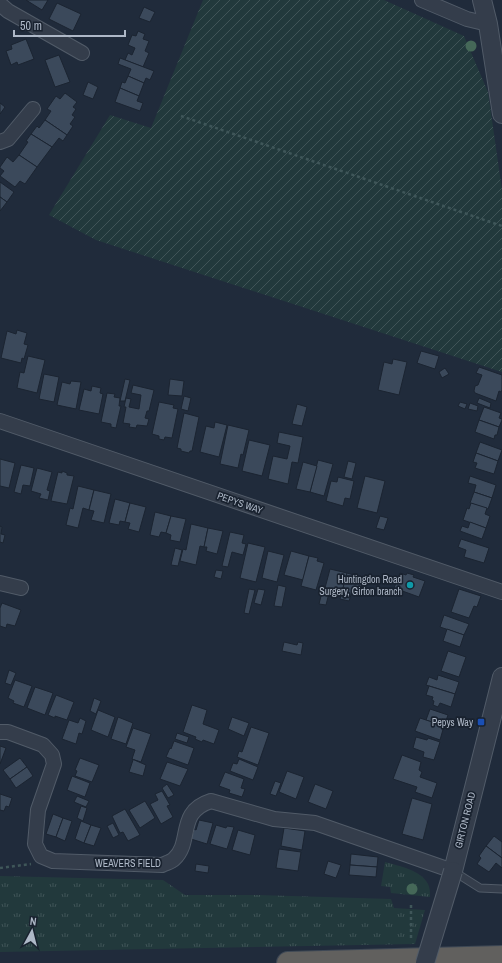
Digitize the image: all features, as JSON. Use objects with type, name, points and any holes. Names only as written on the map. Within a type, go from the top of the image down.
[{"type":"highway","points":[[288,963],[502,957]]},
{"type":"street","points":[[422,0],[467,19],[488,24]]},
{"type":"street","points":[[482,0],[488,24],[502,114]]},
{"type":"street","points":[[0,4],[8,11],[82,52]]},
{"type":"street","points":[[0,142],[8,139],[33,109]]},
{"type":"street","name":"PEPYS WAY","points":[[0,421],[502,592]]},
{"type":"street","points":[[0,583],[21,588]]},
{"type":"street","name":"GIRTON ROAD","points":[[425,963],[453,871],[502,677]]},
{"type":"street","points":[[0,732],[8,732],[43,745],[52,755],[54,764],[38,810],[35,844],[41,856],[53,861]]},
{"type":"street","name":"WEAVERS FIELD","points":[[53,861],[162,865],[174,860],[180,850],[189,819],[194,811],[201,804],[211,801],[274,819],[315,823],[453,871]]},
{"type":"lane","points":[[453,871],[480,888],[502,889]]},
{"type":"path","points":[[181,116],[502,226]]},
{"type":"path","points":[[0,868],[53,861]]},
{"type":"path","points":[[411,905],[411,940]]},
{"type":"green space","points":[[203,0],[384,0],[464,36],[488,92],[502,190],[502,372],[96,240],[49,215],[110,115],[151,128]]},
{"type":"green space","points":[[385,862],[409,869],[420,875],[428,884],[430,889],[430,897],[391,893],[390,887],[381,886]]},
{"type":"green space","points":[[0,876],[163,880],[185,895],[258,895],[391,899],[394,908],[425,910],[415,944],[0,952]]},
{"type":"building","points":[[26,0],[48,0],[42,10]]},
{"type":"building","points":[[57,3],[81,14],[73,31],[49,19]]},
{"type":"building","points":[[144,7],[155,12],[150,22],[139,18]]},
{"type":"building","points":[[138,31],[145,34],[143,39],[149,41],[145,51],[149,53],[143,67],[125,60],[128,53],[132,55],[135,48],[128,45],[132,35],[136,36]]},
{"type":"building","points":[[26,39],[34,59],[18,65],[17,62],[11,65],[6,51],[12,49],[11,45]]},
{"type":"building","points":[[59,55],[70,82],[55,87],[45,60]]},
{"type":"building","points":[[120,58],[154,71],[150,80],[146,78],[144,83],[128,76],[131,69],[118,64]]},
{"type":"building","points":[[128,76],[144,83],[139,96],[120,88],[122,82],[125,83]]},
{"type":"building","points":[[88,82],[98,87],[93,99],[83,95]]},
{"type":"building","points":[[120,88],[139,96],[137,101],[143,103],[140,111],[115,102]]},
{"type":"building","points":[[65,93],[77,102],[73,107],[76,109],[72,115],[75,117],[70,124],[73,126],[67,135],[45,120],[51,111],[47,109],[56,96],[60,99]]},
{"type":"building","points":[[0,103],[5,107],[0,114]]},
{"type":"building","points":[[45,120],[67,135],[63,141],[59,138],[52,147],[31,134],[37,126],[39,128]]},
{"type":"building","points":[[31,134],[52,147],[37,167],[19,155],[28,142],[26,141]]},
{"type":"building","points":[[19,155],[37,167],[25,184],[20,181],[15,187],[0,176],[4,171],[0,167],[7,157],[13,162]]},
{"type":"building","points":[[0,182],[14,192],[7,202],[0,197]]},
{"type":"building","points":[[0,197],[7,202],[0,211]]},
{"type":"building","points":[[17,330],[27,333],[24,344],[28,345],[24,359],[22,358],[21,363],[1,358],[7,331],[16,334]]},
{"type":"building","points":[[421,351],[439,356],[435,369],[417,363]]},
{"type":"building","points":[[28,356],[45,360],[37,393],[17,388],[20,372],[24,373]]},
{"type":"building","points":[[393,359],[407,362],[399,395],[378,390],[384,362],[392,364]]},
{"type":"building","points":[[479,367],[502,375],[502,390],[501,392],[499,391],[496,401],[475,393],[474,391],[475,386],[478,385],[482,375],[476,373]]},
{"type":"building","points":[[445,368],[449,374],[442,378],[439,372]]},
{"type":"building","points":[[44,374],[59,377],[54,402],[39,399]]},
{"type":"building","points":[[125,379],[130,380],[125,401],[120,401]]},
{"type":"building","points":[[170,379],[184,381],[182,396],[168,395]]},
{"type":"building","points":[[71,381],[81,382],[76,409],[57,405],[62,382],[70,384]]},
{"type":"building","points":[[133,385],[154,390],[149,411],[147,411],[145,418],[149,419],[147,426],[137,425],[136,428],[129,427],[130,424],[123,423],[126,398],[131,399],[129,407],[139,409],[141,395],[131,393]]},
{"type":"building","points":[[92,386],[101,388],[100,393],[103,394],[99,414],[79,410],[84,389],[91,391]]},
{"type":"building","points":[[107,393],[115,394],[114,397],[120,398],[119,406],[121,406],[116,428],[111,427],[111,424],[101,422]]},
{"type":"building","points":[[184,396],[191,398],[188,411],[181,409]]},
{"type":"building","points":[[479,398],[491,403],[490,408],[477,403]]},
{"type":"building","points":[[159,402],[174,405],[173,408],[178,409],[172,438],[165,437],[164,440],[159,439],[159,436],[152,434]]},
{"type":"building","points":[[460,402],[467,404],[465,409],[458,406]]},
{"type":"building","points":[[470,403],[478,406],[477,411],[468,409]]},
{"type":"building","points":[[297,404],[307,407],[302,426],[292,424]]},
{"type":"building","points":[[484,407],[501,413],[499,418],[502,420],[499,427],[479,420]]},
{"type":"building","points":[[184,413],[199,417],[192,451],[189,453],[181,451],[181,449],[177,448]]},
{"type":"building","points":[[479,420],[499,427],[497,435],[495,435],[494,439],[475,432]]},
{"type":"building","points":[[215,422],[227,425],[219,457],[200,452],[206,426],[214,428]]},
{"type":"building","points":[[228,425],[249,430],[238,468],[220,464]]},
{"type":"building","points":[[279,432],[303,437],[298,463],[292,462],[288,484],[268,479],[273,456],[287,459],[290,446],[277,443]]},
{"type":"building","points":[[249,440],[270,445],[262,476],[242,471]]},
{"type":"building","points":[[480,442],[502,450],[498,461],[476,453]]},
{"type":"building","points":[[476,453],[498,461],[494,474],[475,468],[477,463],[473,462]]},
{"type":"building","points":[[0,459],[15,463],[9,488],[0,486]]},
{"type":"building","points":[[318,460],[333,464],[324,496],[310,492]]},
{"type":"building","points":[[348,461],[356,463],[352,479],[344,477]]},
{"type":"building","points":[[303,462],[317,466],[310,492],[296,489]]},
{"type":"building","points":[[21,465],[34,468],[30,486],[23,485],[21,494],[14,492]]},
{"type":"building","points":[[37,468],[52,472],[47,490],[50,491],[48,500],[39,498],[41,494],[31,491]]},
{"type":"building","points":[[62,471],[67,473],[67,475],[74,476],[67,504],[51,501],[58,472],[62,473]]},
{"type":"building","points":[[365,476],[385,481],[377,513],[357,508]]},
{"type":"building","points":[[470,476],[496,485],[492,498],[474,492],[476,485],[468,483]]},
{"type":"building","points":[[338,477],[354,481],[350,499],[345,498],[343,506],[326,501],[331,481],[337,482]]},
{"type":"building","points":[[78,486],[94,490],[89,510],[83,508],[78,528],[66,525],[70,508],[73,509]]},
{"type":"building","points":[[94,490],[111,494],[104,523],[91,520],[94,511],[89,510]]},
{"type":"building","points":[[474,492],[492,498],[488,509],[470,503]]},
{"type":"building","points":[[115,499],[130,503],[125,522],[120,521],[119,525],[109,523]]},
{"type":"building","points":[[130,503],[146,507],[139,532],[128,529],[130,523],[125,522]]},
{"type":"building","points":[[471,503],[487,508],[485,514],[490,516],[486,528],[463,520],[467,508],[469,509]]},
{"type":"building","points":[[155,512],[171,516],[166,533],[161,532],[159,537],[150,535]]},
{"type":"building","points":[[171,516],[186,519],[180,542],[170,540],[171,535],[166,533]]},
{"type":"building","points":[[380,516],[388,518],[384,530],[376,528]]},
{"type":"building","points":[[470,522],[486,528],[482,539],[460,531],[462,526],[468,528]]},
{"type":"building","points":[[191,524],[208,528],[204,547],[200,546],[196,565],[180,561],[183,549],[186,550]]},
{"type":"building","points":[[0,526],[2,527],[1,534],[5,535],[3,543],[0,542]]},
{"type":"building","points":[[208,528],[223,531],[217,554],[206,551],[207,547],[204,547]]},
{"type":"building","points":[[230,532],[244,535],[242,543],[246,544],[243,555],[232,552],[228,567],[222,566]]},
{"type":"building","points":[[461,539],[489,548],[484,563],[464,557],[466,550],[458,547]]},
{"type":"building","points":[[248,543],[265,547],[256,582],[240,578]]},
{"type":"building","points":[[175,548],[182,550],[178,566],[171,565]]},
{"type":"building","points":[[268,551],[284,555],[277,582],[262,578]]},
{"type":"building","points":[[291,551],[309,556],[303,580],[284,575]]},
{"type":"building","points":[[309,556],[318,558],[317,561],[324,563],[316,590],[301,586]]},
{"type":"building","points":[[330,569],[347,573],[341,596],[329,593],[331,589],[325,588]]},
{"type":"building","points":[[216,570],[223,571],[221,579],[214,577]]},
{"type":"building","points":[[347,573],[364,578],[359,594],[352,592],[349,601],[340,599]]},
{"type":"building","name":"Huntingdon Road Surgery, Girton branch","points":[[400,573],[414,575],[413,577],[425,581],[419,597],[394,588]]},
{"type":"building","points":[[278,585],[286,587],[282,607],[274,606]]},
{"type":"building","points":[[249,589],[255,590],[249,614],[244,613]]},
{"type":"building","points":[[258,589],[265,590],[261,605],[254,603]]},
{"type":"building","points":[[459,589],[481,596],[477,607],[474,606],[469,618],[451,612]]},
{"type":"building","points":[[322,592],[329,593],[326,605],[319,604]]},
{"type":"building","points":[[2,603],[21,610],[15,626],[7,624],[6,628],[0,626],[0,608]]},
{"type":"building","points":[[444,615],[469,624],[464,635],[440,627]]},
{"type":"building","points":[[447,629],[464,635],[460,647],[443,641]]},
{"type":"building","points":[[284,642],[297,645],[298,642],[303,643],[301,655],[282,651]]},
{"type":"building","points":[[448,651],[466,657],[459,677],[441,671]]},
{"type":"building","points":[[9,670],[16,673],[11,685],[5,683]]},
{"type":"building","points":[[438,675],[459,682],[455,694],[426,685],[429,677],[437,680]]},
{"type":"building","points":[[15,680],[32,686],[24,707],[13,703],[14,701],[8,698]]},
{"type":"building","points":[[429,686],[455,694],[451,707],[440,703],[438,707],[433,705],[433,697],[426,695]]},
{"type":"building","points":[[35,687],[53,693],[45,715],[27,708]]},
{"type":"building","points":[[56,695],[74,702],[67,720],[48,715]]},
{"type":"building","points":[[94,698],[101,701],[96,714],[90,711]]},
{"type":"building","points":[[192,705],[207,710],[203,724],[219,730],[214,744],[203,740],[202,742],[195,739],[196,737],[183,732]]},
{"type":"building","points":[[430,709],[448,715],[444,726],[426,720]]},
{"type":"building","points":[[98,710],[115,717],[108,737],[91,730]]},
{"type":"building","points":[[118,717],[133,723],[126,744],[111,739]]},
{"type":"building","points":[[232,717],[249,723],[244,736],[228,729]]},
{"type":"building","points":[[80,718],[86,721],[82,734],[79,733],[76,744],[62,739],[69,720],[78,723]]},
{"type":"building","points":[[420,718],[444,726],[440,740],[415,731]]},
{"type":"building","points":[[251,727],[269,733],[258,765],[237,757],[239,751],[242,752]]},
{"type":"building","points":[[133,728],[151,734],[141,762],[132,759],[135,750],[126,747]]},
{"type":"building","points":[[177,733],[189,737],[187,743],[175,739]]},
{"type":"building","points":[[416,737],[427,740],[428,738],[440,742],[434,760],[423,757],[424,752],[413,748]]},
{"type":"building","points":[[174,741],[194,748],[188,765],[166,757]]},
{"type":"building","points":[[0,746],[6,748],[0,764]]},
{"type":"building","points":[[402,755],[421,762],[419,770],[422,772],[420,777],[437,783],[432,798],[415,792],[417,787],[393,779]]},
{"type":"building","points":[[20,758],[27,767],[10,779],[3,770]]},
{"type":"building","points":[[80,758],[99,765],[92,782],[75,776],[77,771],[75,770]]},
{"type":"building","points":[[132,759],[146,765],[143,776],[129,772]]},
{"type":"building","points":[[239,759],[258,767],[253,780],[230,771],[233,763],[237,764]]},
{"type":"building","points":[[167,762],[188,769],[180,786],[160,779]]},
{"type":"building","points":[[27,767],[33,776],[16,788],[10,779]]},
{"type":"building","points":[[287,771],[304,777],[296,799],[279,792]]},
{"type":"building","points":[[225,772],[244,779],[241,788],[245,789],[242,797],[229,793],[230,790],[219,786]]},
{"type":"building","points":[[72,776],[90,783],[85,797],[67,790]]},
{"type":"building","points":[[275,781],[281,783],[276,796],[270,794]]},
{"type":"building","points":[[167,784],[174,795],[168,798],[162,788]]},
{"type":"building","points":[[315,784],[333,791],[326,809],[308,802]]},
{"type":"building","points":[[162,791],[170,805],[167,806],[173,817],[161,824],[150,804],[158,800],[155,794]]},
{"type":"building","points":[[0,794],[12,798],[9,807],[6,806],[4,811],[0,810]]},
{"type":"building","points":[[77,796],[89,801],[86,807],[74,802]]},
{"type":"building","points":[[412,798],[432,804],[423,840],[402,834]]},
{"type":"building","points":[[145,801],[155,818],[140,828],[129,810]]},
{"type":"building","points":[[81,806],[87,808],[83,821],[77,818]]},
{"type":"building","points":[[125,809],[140,835],[128,841],[123,832],[120,833],[112,816]]},
{"type":"building","points":[[53,814],[63,818],[56,837],[46,834]]},
{"type":"building","points":[[63,818],[72,821],[65,841],[56,837]]},
{"type":"building","points":[[199,820],[213,823],[207,844],[191,839]]},
{"type":"building","points":[[81,821],[91,825],[84,843],[75,839]]},
{"type":"building","points":[[113,823],[119,835],[113,838],[107,826]]},
{"type":"building","points":[[91,825],[101,828],[94,846],[84,843]]},
{"type":"building","points":[[216,825],[226,828],[227,826],[234,827],[227,849],[210,844]]},
{"type":"building","points":[[284,828],[305,831],[302,850],[281,846]]},
{"type":"building","points":[[238,830],[255,835],[250,855],[232,850]]},
{"type":"building","points":[[494,836],[502,842],[502,858],[486,846]]},
{"type":"building","points":[[486,846],[502,858],[502,868],[496,863],[489,872],[477,864],[481,858],[479,856]]},
{"type":"building","points":[[279,849],[301,852],[298,871],[276,868]]},
{"type":"building","points":[[351,854],[378,857],[377,867],[350,865]]},
{"type":"building","points":[[328,861],[341,865],[336,878],[324,874]]},
{"type":"building","points":[[196,864],[209,866],[208,873],[195,871]]},
{"type":"building","points":[[350,865],[377,867],[376,877],[349,875]]},
{"type":"place","name":"Huntingdon Road Surgery, Girton branch","points":[[410,585]]},
{"type":"place","name":"Pepys Way","points":[[481,722]]}]
